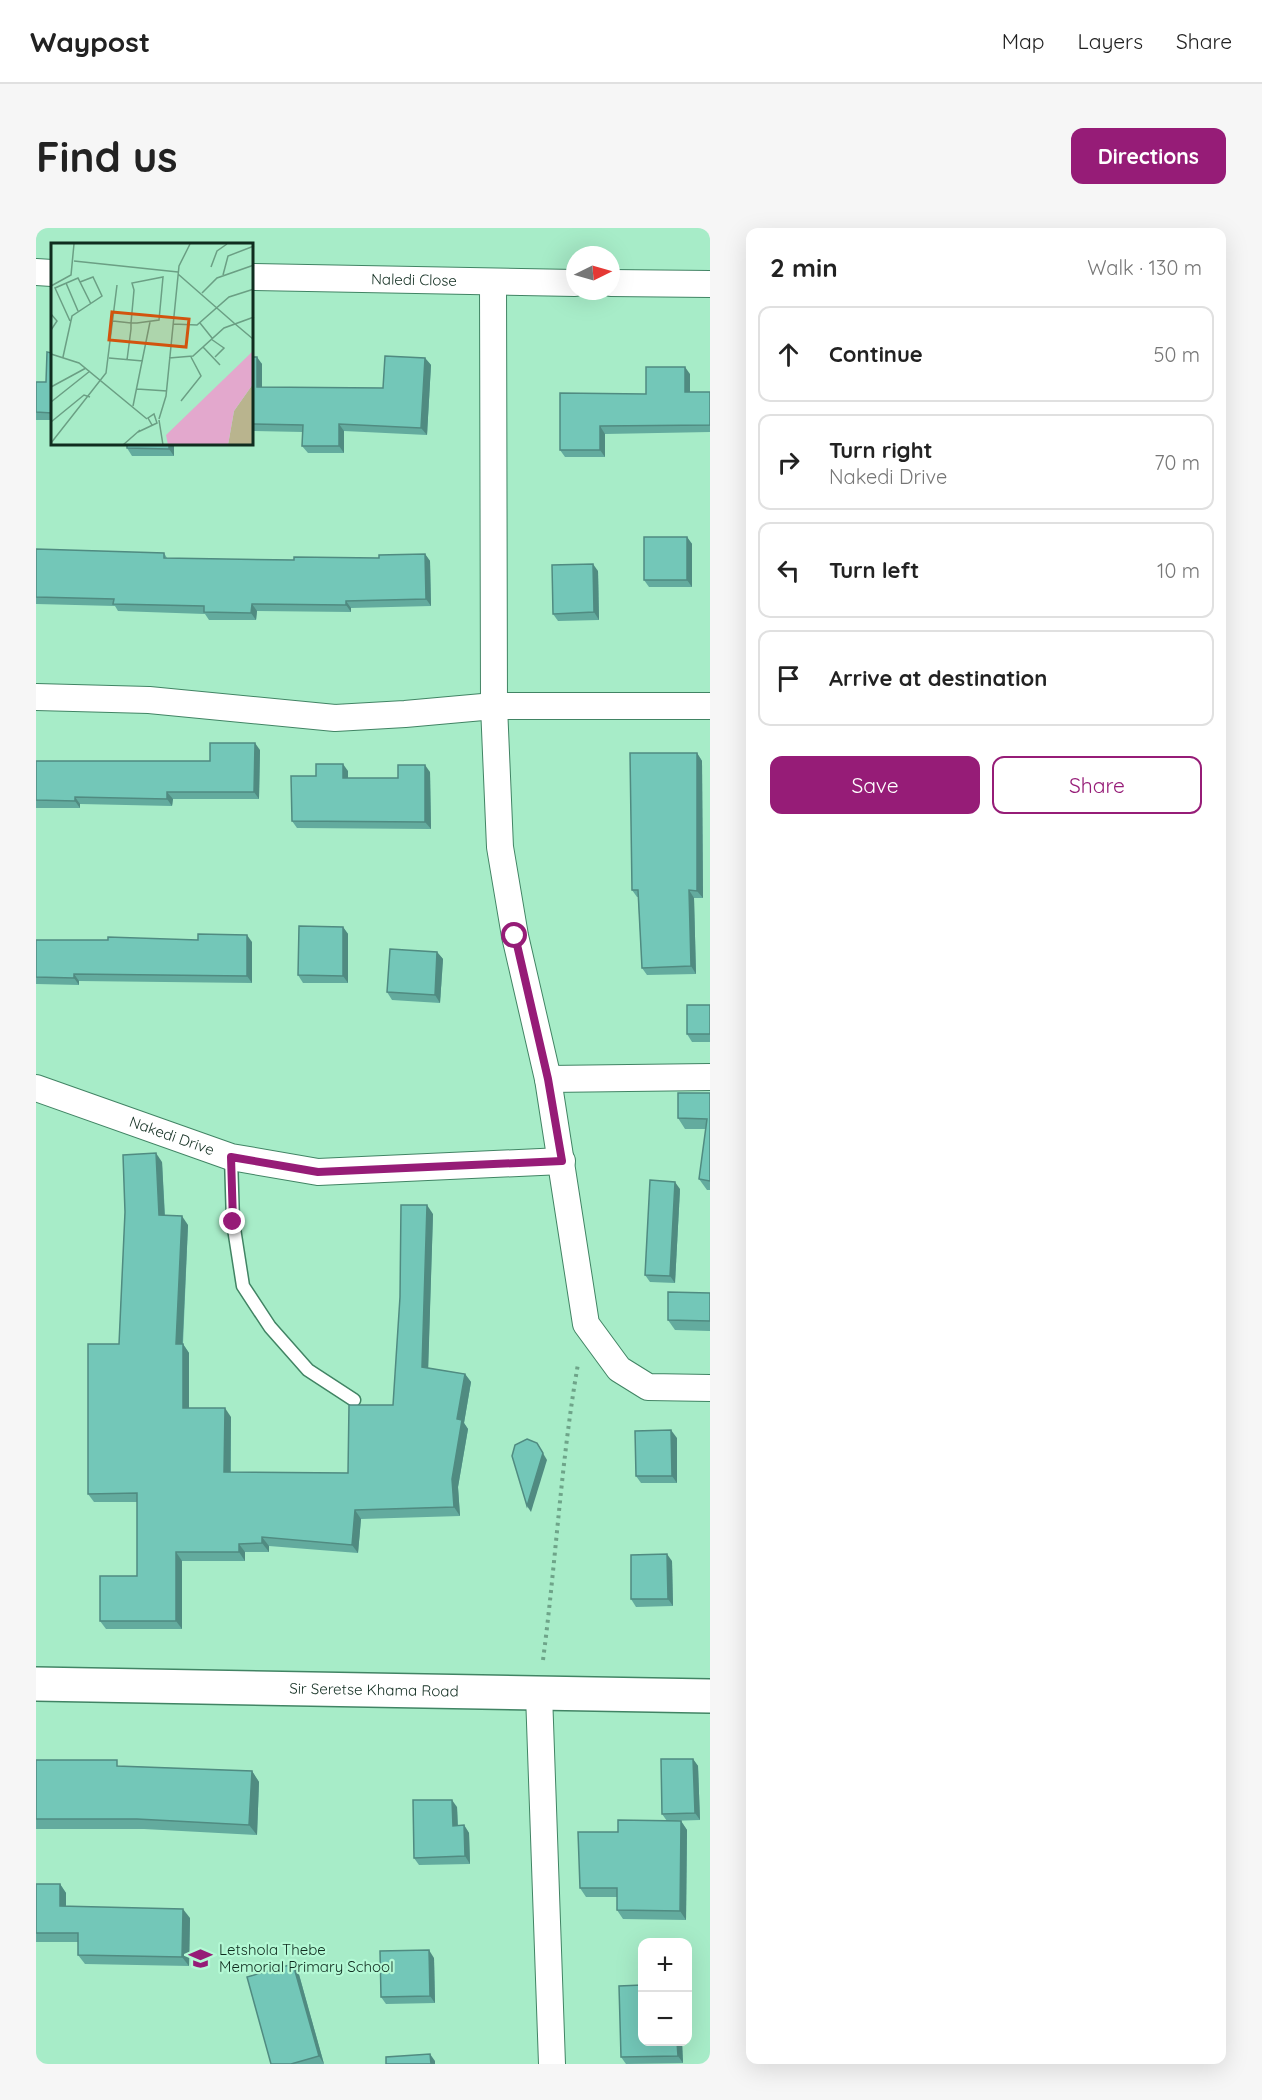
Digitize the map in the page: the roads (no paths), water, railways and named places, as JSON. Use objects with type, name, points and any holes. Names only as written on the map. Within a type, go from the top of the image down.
[{"type":"main road","name":"Sir Seretse Khama Road","points":[[36,1684],[710,1696]]},
{"type":"street","points":[[36,272],[51,273]]},
{"type":"street","name":"Naledi Close","points":[[254,277],[566,283]]},
{"type":"street","points":[[493,282],[494,706],[500,847],[515,936],[548,1079],[586,1324],[619,1370],[648,1387],[710,1388]]},
{"type":"street","points":[[620,283],[710,284]]},
{"type":"street","points":[[36,697],[149,700],[335,718],[494,706],[710,706]]},
{"type":"street","points":[[548,1079],[710,1077]]},
{"type":"street","name":"Nakedi Drive","points":[[36,1088],[231,1157],[318,1172],[562,1161]]},
{"type":"street","points":[[539,1694],[552,2064]]},
{"type":"lane","points":[[231,1157],[233,1222],[243,1286],[270,1327],[308,1370],[354,1400]]},
{"type":"place","name":"Letshola Thebe Memorial Primary School","points":[[201,1959]]}]
